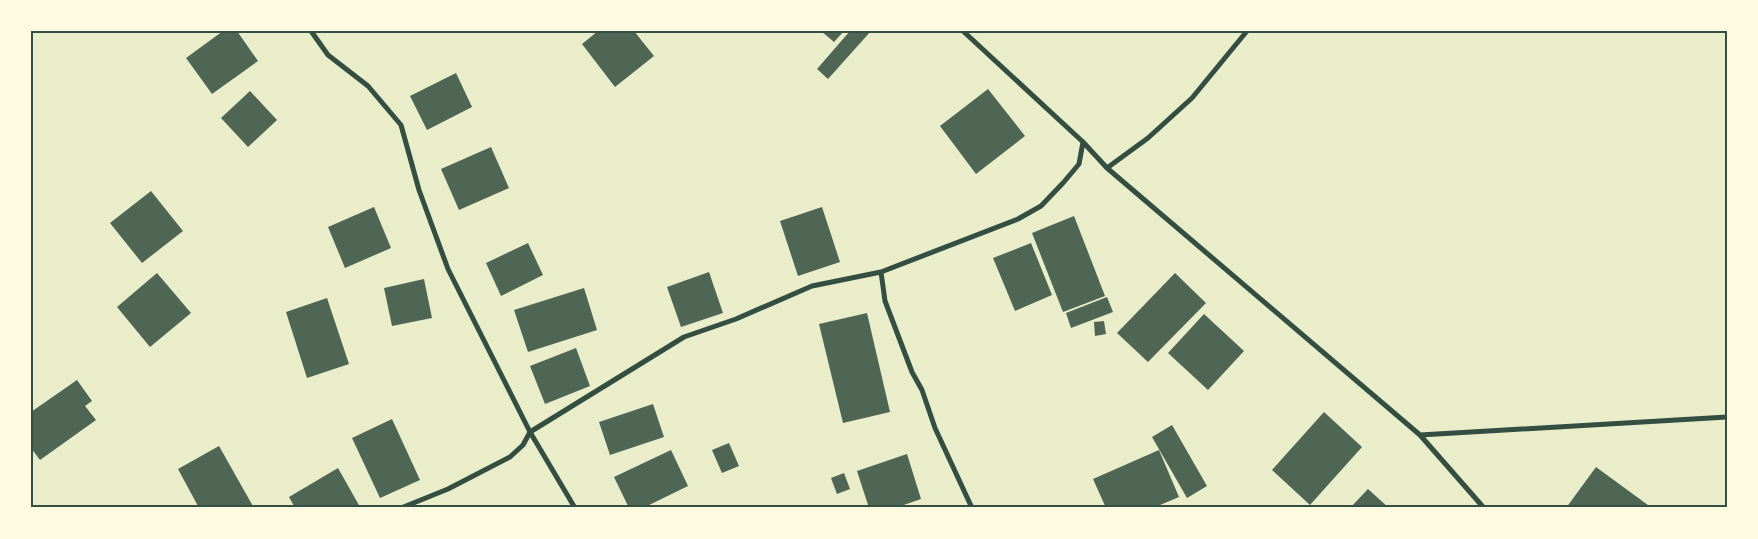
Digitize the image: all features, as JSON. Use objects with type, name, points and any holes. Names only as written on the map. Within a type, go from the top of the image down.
[{"type":"street","points":[[310,31],[328,55],[368,86],[401,125],[419,190],[448,268],[530,432],[575,508]]},
{"type":"street","points":[[963,31],[1083,142],[1107,168],[1420,435],[1484,508]]},
{"type":"street","points":[[1107,168],[1148,138],[1192,98],[1247,31]]},
{"type":"street","points":[[401,508],[448,489],[510,457],[523,444],[530,432],[684,337],[736,319],[812,286],[881,272],[1018,218],[1041,206],[1079,164],[1083,142]]},
{"type":"street","points":[[881,272],[886,301],[912,372],[922,390],[935,428],[972,508]]},
{"type":"street","points":[[1420,435],[1727,417]]},
{"type":"building","points":[[223,31],[237,31],[258,61],[212,94],[186,58]]},
{"type":"building","points":[[598,31],[634,31],[654,56],[615,87],[582,44]]},
{"type":"building","points":[[821,31],[844,31],[834,42]]},
{"type":"building","points":[[850,31],[871,31],[828,79],[817,69]]},
{"type":"building","points":[[456,73],[472,107],[427,130],[410,96]]},
{"type":"building","points":[[988,89],[1025,136],[976,174],[940,126]]},
{"type":"building","points":[[250,91],[277,120],[248,147],[221,118]]},
{"type":"building","points":[[491,147],[509,188],[459,210],[441,169]]},
{"type":"building","points":[[151,191],[183,231],[142,263],[110,223]]},
{"type":"building","points":[[374,207],[391,248],[345,268],[328,227]]},
{"type":"building","points":[[822,207],[840,262],[798,276],[780,221]]},
{"type":"building","points":[[1074,216],[1105,296],[1063,312],[1032,233]]},
{"type":"building","points":[[528,243],[543,275],[501,296],[486,263]]},
{"type":"building","points":[[1031,243],[1052,295],[1015,311],[993,258]]},
{"type":"building","points":[[709,272],[723,313],[681,327],[667,287]]},
{"type":"building","points":[[157,273],[191,313],[150,347],[117,307]]},
{"type":"building","points":[[1175,273],[1206,303],[1148,362],[1117,333]]},
{"type":"building","points":[[424,279],[432,318],[392,326],[384,288]]},
{"type":"building","points":[[584,288],[597,330],[528,352],[514,310]]},
{"type":"building","points":[[1107,297],[1113,312],[1071,328],[1066,313]]},
{"type":"building","points":[[327,298],[349,364],[307,378],[286,312]]},
{"type":"building","points":[[867,313],[890,412],[843,423],[819,324]]},
{"type":"building","points":[[1204,314],[1244,351],[1208,390],[1168,353]]},
{"type":"building","points":[[1104,321],[1106,334],[1095,336],[1094,322]]},
{"type":"building","points":[[576,348],[590,386],[545,404],[530,366]]},
{"type":"building","points":[[77,380],[92,401],[85,406],[96,420],[40,460],[31,448],[31,412]]},
{"type":"building","points":[[653,404],[664,437],[610,455],[599,422]]},
{"type":"building","points":[[1324,412],[1362,447],[1310,505],[1272,470]]},
{"type":"building","points":[[392,419],[420,480],[380,498],[352,438]]},
{"type":"building","points":[[1172,425],[1207,486],[1187,498],[1152,437]]},
{"type":"building","points":[[729,443],[739,466],[722,473],[712,450]]},
{"type":"building","points":[[219,446],[254,508],[199,508],[178,469]]},
{"type":"building","points":[[671,450],[688,486],[643,508],[629,508],[614,477]]},
{"type":"building","points":[[1159,450],[1179,497],[1153,508],[1106,508],[1093,479]]},
{"type":"building","points":[[907,454],[921,499],[895,508],[869,508],[857,471]]},
{"type":"building","points":[[1596,467],[1652,508],[1566,508]]},
{"type":"building","points":[[338,468],[360,507],[295,508],[289,497]]},
{"type":"building","points":[[844,473],[850,489],[837,494],[831,478]]},
{"type":"building","points":[[1368,489],[1389,508],[1350,508]]}]
